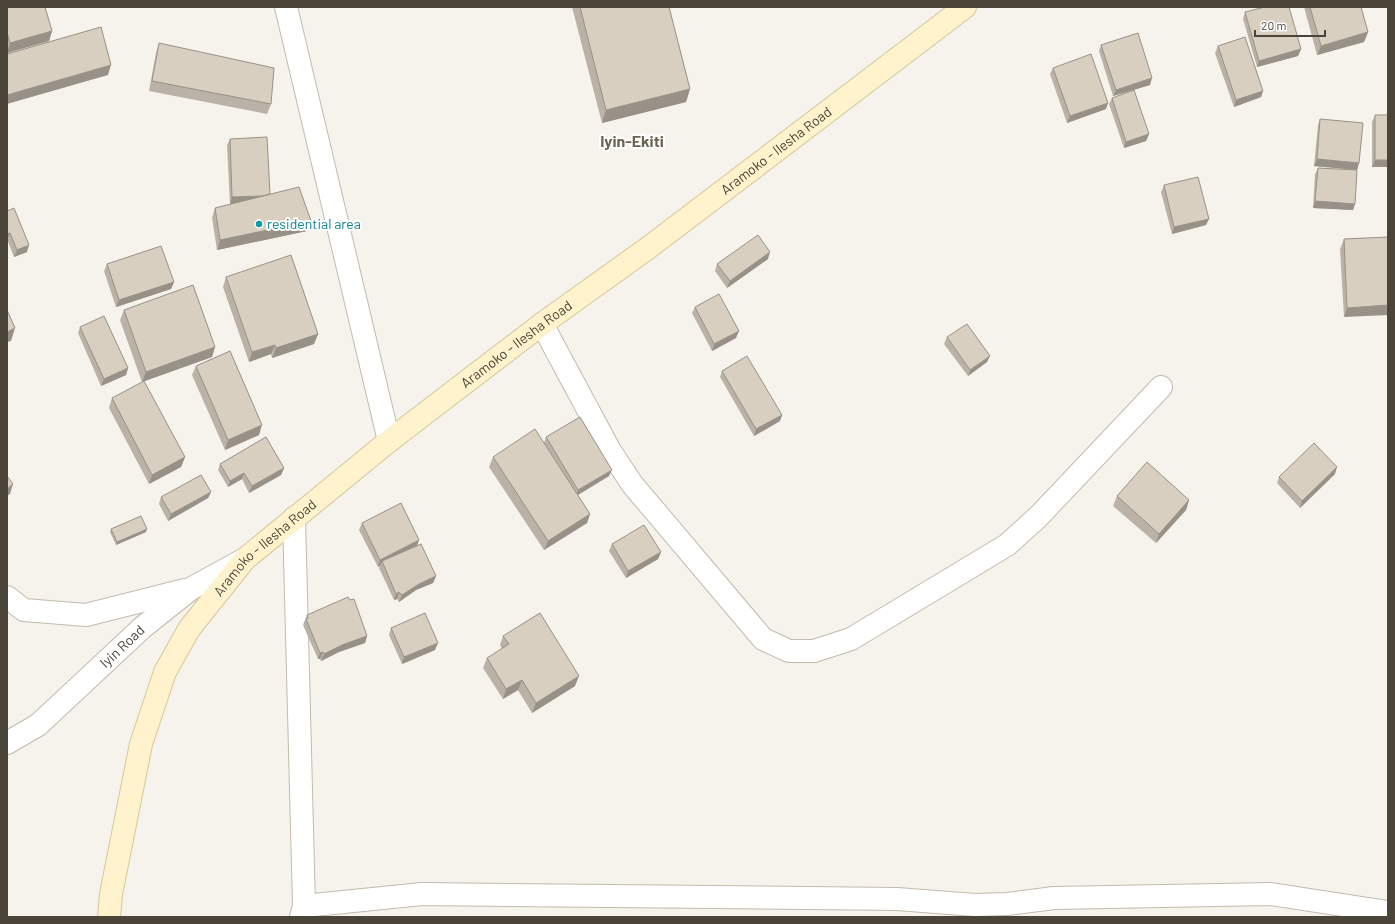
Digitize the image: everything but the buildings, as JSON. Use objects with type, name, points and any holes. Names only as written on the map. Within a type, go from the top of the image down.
[{"type":"main road","name":"Aramoko - Ilesha Road","points":[[109,917],[111,894],[141,744],[165,672],[186,635],[245,559],[388,441],[542,324],[648,248],[964,7]]},
{"type":"street","points":[[286,7],[388,441]]},
{"type":"street","points":[[542,324],[609,449],[632,484],[763,639],[789,651],[814,652],[852,639],[1007,544],[1038,517],[1161,387]]},
{"type":"street","points":[[294,518],[302,912],[422,894],[897,899],[975,905],[1007,904],[1054,898],[1271,894],[1388,912]]},
{"type":"street","name":"Iyin Road","points":[[7,743],[38,725],[143,627],[192,588],[245,559]]},
{"type":"street","points":[[7,597],[24,610],[86,615],[192,588]]},
{"type":"place","name":"residential area","points":[[259,224]]},
{"type":"district","name":"Iyin-Ekiti","points":[[632,141]]}]
